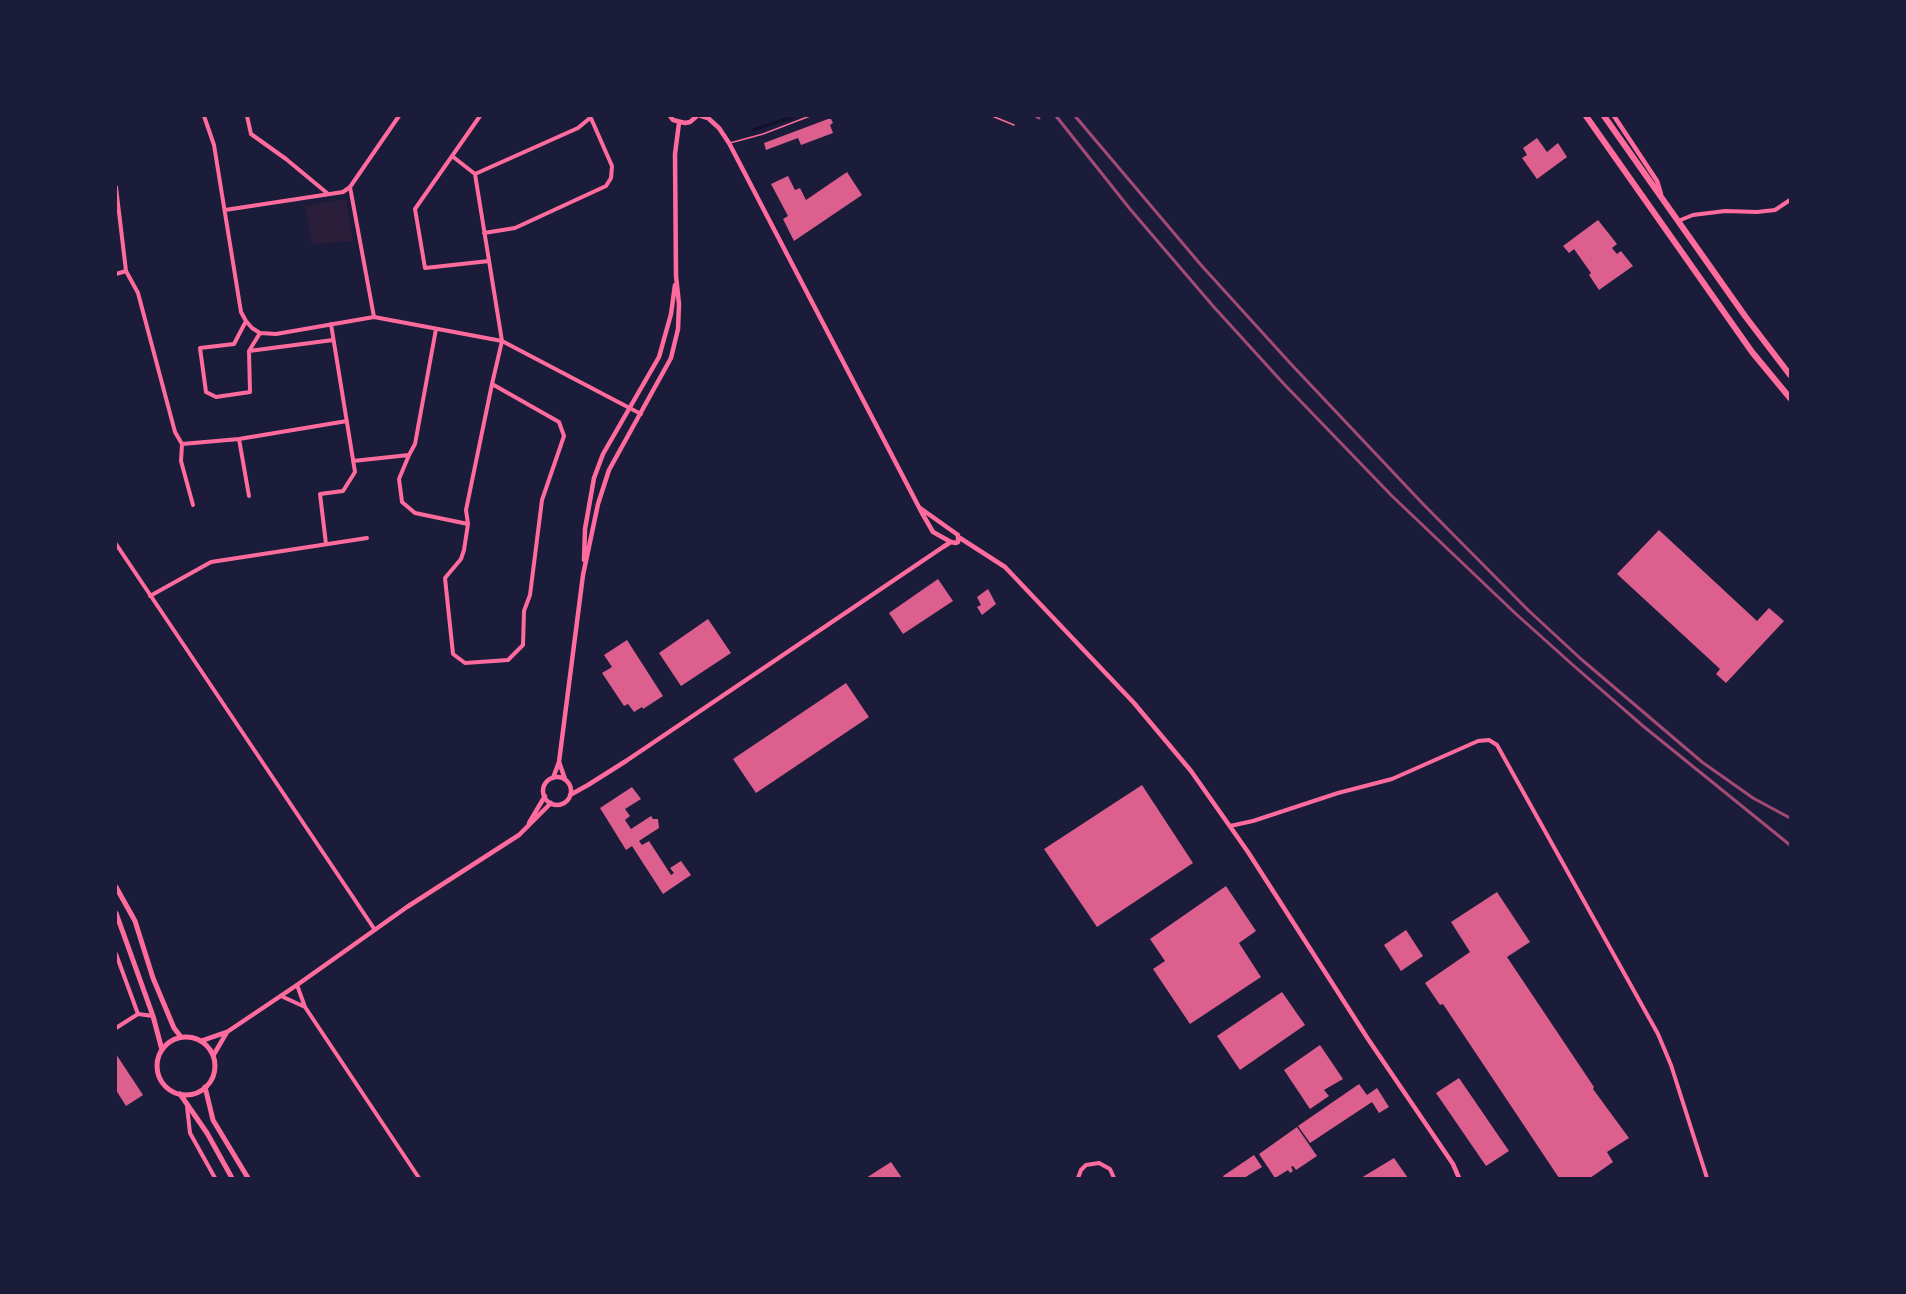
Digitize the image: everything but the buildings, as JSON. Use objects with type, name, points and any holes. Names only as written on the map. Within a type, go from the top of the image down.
[{"type":"main road","points":[[1586,116],[1752,352],[1791,398]]},
{"type":"main road","points":[[1604,116],[1745,316],[1791,375]]},
{"type":"main road","points":[[116,887],[135,921],[153,978],[174,1028],[181,1037]]},
{"type":"main road","points":[[116,913],[153,1016],[162,1050]]},
{"type":"main road","points":[[181,1037],[201,1041],[207,1045],[213,1056],[214,1073],[206,1088],[189,1095],[171,1090],[159,1077],[158,1058],[162,1050],[173,1040],[181,1037]]},
{"type":"main road","points":[[206,1088],[213,1120],[248,1179]]},
{"type":"main road","points":[[180,1094],[207,1133],[232,1179]]},
{"type":"street","points":[[204,116],[214,145],[242,312],[252,328],[260,333],[276,334],[374,317],[502,341],[641,414]]},
{"type":"street","points":[[248,116],[251,134],[327,193]]},
{"type":"street","points":[[225,210],[343,192],[350,187],[399,116]]},
{"type":"street","points":[[480,116],[415,209],[425,268],[489,261]]},
{"type":"street","points":[[475,174],[578,128],[590,116],[612,166],[611,178],[606,186],[515,228],[484,233]]},
{"type":"street","points":[[669,116],[679,123],[690,122],[699,116],[708,118],[719,128],[729,143],[933,532],[956,543],[960,538]]},
{"type":"street","points":[[1614,116],[1657,181],[1661,197]]},
{"type":"street","points":[[583,574],[598,504],[609,470],[671,358],[678,328],[675,154],[679,123]]},
{"type":"street","points":[[452,156],[475,174],[502,341],[492,384],[466,510],[468,524],[461,559],[445,578],[453,654],[465,663],[508,660],[523,645],[524,611],[530,595],[542,500],[564,436],[559,422],[492,384]]},
{"type":"street","points":[[116,187],[126,271],[138,293],[175,432],[182,444],[181,461],[193,505]]},
{"type":"street","points":[[350,187],[374,317]]},
{"type":"street","points":[[1678,221],[1692,215],[1775,210],[1791,200]]},
{"type":"street","points":[[116,274],[126,271]]},
{"type":"street","points":[[551,803],[545,796],[544,788],[553,777],[559,762],[583,574],[585,529],[594,478],[603,454],[659,357],[671,314],[676,276]]},
{"type":"street","points":[[246,321],[234,344],[200,348],[206,393],[216,397],[250,392],[249,351],[260,333]]},
{"type":"street","points":[[327,544],[320,494],[343,491],[355,472],[331,324]]},
{"type":"street","points":[[436,329],[415,444],[399,479],[402,502],[415,513],[468,524]]},
{"type":"street","points":[[249,351],[333,340]]},
{"type":"street","points":[[182,444],[239,439],[347,421]]},
{"type":"street","points":[[239,439],[249,496]]},
{"type":"street","points":[[353,461],[410,455]]},
{"type":"street","points":[[920,508],[960,538],[1005,567],[1159,731],[1230,826],[1368,1039],[1453,1164],[1459,1179]]},
{"type":"street","points":[[201,1041],[227,1032],[407,908],[519,835],[551,803],[563,803],[570,795],[588,786],[949,540],[951,531]]},
{"type":"street","points":[[150,596],[211,562],[367,538]]},
{"type":"street","points":[[116,544],[376,931]]},
{"type":"street","points":[[1230,826],[1392,779],[1478,741],[1489,740],[1497,745],[1658,1034],[1685,1106],[1707,1179]]},
{"type":"street","points":[[559,762],[565,780],[570,786],[570,795]]},
{"type":"street","points":[[553,777],[565,780]]},
{"type":"street","points":[[570,786],[588,786]]},
{"type":"street","points":[[526,828],[545,796]]},
{"type":"street","points":[[116,954],[138,1014]]},
{"type":"street","points":[[297,985],[305,1007],[419,1179]]},
{"type":"street","points":[[281,996],[305,1007]]},
{"type":"street","points":[[116,1028],[138,1014],[153,1016]]},
{"type":"street","points":[[213,1056],[227,1032]]},
{"type":"street","points":[[187,1106],[190,1133],[215,1179]]},
{"type":"street","points":[[1078,1179],[1086,1165],[1099,1163],[1110,1169],[1114,1179]]},
{"type":"lane","points":[[729,143],[763,134],[810,116]]},
{"type":"lane","points":[[993,116],[1014,125]]},
{"type":"shaded area","points":[[346,199],[353,241],[312,244],[305,206]]},
{"type":"waterway","points":[[753,130],[795,116]]},
{"type":"railway","points":[[1056,116],[1130,209],[1213,306],[1283,383],[1392,496],[1574,666],[1643,726],[1790,845]]},
{"type":"railway","points":[[1075,116],[1201,265],[1290,363],[1424,505],[1528,610],[1581,659],[1702,762],[1753,798],[1790,818]]}]
